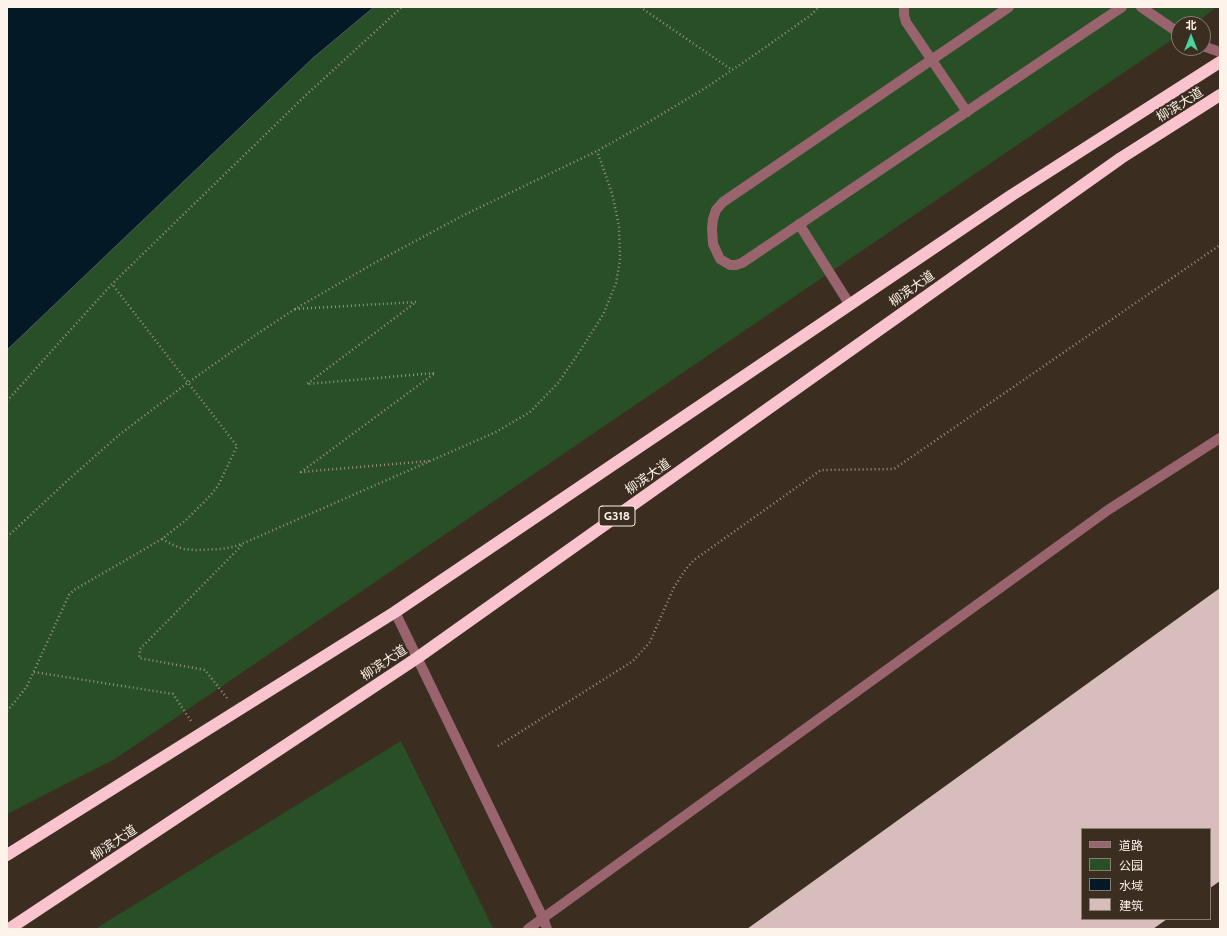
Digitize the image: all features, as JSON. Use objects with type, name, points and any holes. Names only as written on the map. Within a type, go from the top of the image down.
[{"type":"highway","name":"柳滨大道","points":[[7,855],[395,612],[1012,195],[1220,62]]},
{"type":"highway","name":"柳滨大道","points":[[9,929],[417,658],[1115,163],[1220,96]]},
{"type":"street","points":[[904,7],[906,22],[967,112]]},
{"type":"street","points":[[1009,7],[723,202],[716,210],[713,219],[713,244],[717,254],[725,263],[730,266],[736,266],[1122,7]]},
{"type":"street","points":[[1141,7],[1171,28]]},
{"type":"street","points":[[799,224],[850,305]]},
{"type":"street","points":[[528,929],[1108,510],[1220,438]]},
{"type":"street","points":[[395,612],[547,929]]},
{"type":"path","points":[[7,401],[112,284],[306,95],[402,7]]},
{"type":"path","points":[[640,7],[732,70]]},
{"type":"path","points":[[7,538],[68,480],[120,436],[186,384],[254,336],[378,261],[464,214],[597,151],[652,120],[732,70],[811,15],[819,7]]},
{"type":"path","points":[[162,539],[183,549],[196,550],[233,547],[496,432],[530,412],[558,383],[597,326],[608,305],[616,283],[621,249],[619,226],[615,204],[597,151]]},
{"type":"path","points":[[498,746],[633,661],[650,642],[674,587],[686,568],[694,560],[821,470],[894,469],[1220,245]]},
{"type":"path","points":[[7,711],[18,698],[34,672],[69,595],[74,590],[162,539],[186,520],[218,486],[238,446],[112,284]]},
{"type":"path","points":[[295,310],[416,302],[307,384],[434,373],[301,472],[432,461]]},
{"type":"path","points":[[230,702],[206,670],[139,658],[140,649],[244,543]]},
{"type":"path","points":[[34,672],[173,694],[194,726]]},
{"type":"green space","points":[[374,7],[1216,7],[1205,16],[1171,16],[1171,40],[115,759],[7,814],[7,350],[313,58]]},
{"type":"green space","points":[[401,741],[493,928],[492,929],[95,929]]},
{"type":"water","points":[[7,7],[374,7],[313,58],[7,350]]},
{"type":"building","points":[[1220,588],[1220,881],[1211,887],[1211,828],[1081,828],[1081,920],[1166,920],[1153,929],[747,929]]}]
